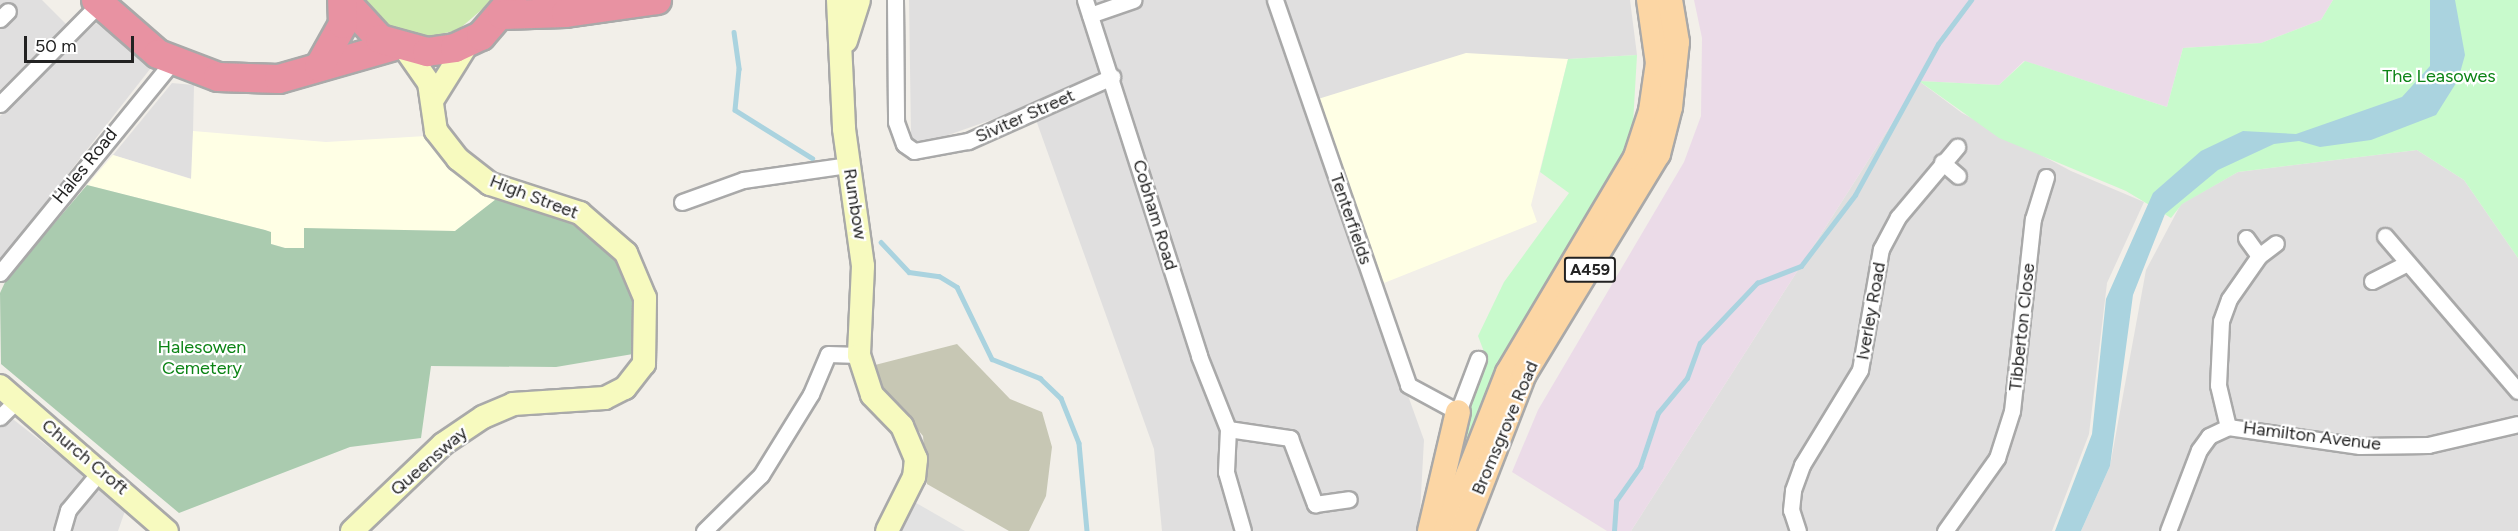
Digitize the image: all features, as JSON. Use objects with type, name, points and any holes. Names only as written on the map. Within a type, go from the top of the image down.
[{"type":"highway","points":[[343,0],[368,31],[400,48]]},
{"type":"highway","points":[[319,67],[343,24],[343,0]]},
{"type":"highway","points":[[98,2],[172,62],[208,75],[250,80],[400,48],[434,52],[468,43],[507,8],[567,13],[657,0]]},
{"type":"main road","name":"Rumbow","points":[[838,0],[849,165],[863,266],[859,354]]},
{"type":"main road","name":"Rumbow","points":[[842,54],[859,0]]},
{"type":"main road","name":"Bromsgrove Road","points":[[1446,531],[1483,428],[1526,337],[1636,157],[1651,111],[1658,63],[1649,0]]},
{"type":"main road","name":"Bromsgrove Road","points":[[1463,531],[1524,374],[1658,154],[1670,107],[1677,42],[1670,0]]},
{"type":"main road","points":[[433,99],[468,43]]},
{"type":"main road","name":"High Street","points":[[400,48],[424,71],[442,141],[474,171],[490,184],[580,213],[626,253],[640,279],[644,364]]},
{"type":"main road","points":[[859,354],[872,395],[902,426],[916,459],[914,477],[887,531]]},
{"type":"main road","name":"Queensway","points":[[352,531],[443,444],[483,417],[513,404],[605,398],[625,388],[644,364]]},
{"type":"main road","name":"Church Croft","points":[[9,393],[102,469],[167,531]]},
{"type":"main road","points":[[1430,531],[1458,412]]},
{"type":"street","name":"Siviter Street","points":[[895,0],[896,122],[904,144],[914,151],[937,150],[1023,119],[1112,77]]},
{"type":"street","name":"Cobham Road","points":[[1085,0],[1112,77],[1199,356],[1228,429]]},
{"type":"street","points":[[1090,15],[1133,0]]},
{"type":"street","name":"Tenterfields","points":[[1275,0],[1408,385],[1458,412]]},
{"type":"street","points":[[0,104],[98,2]]},
{"type":"street","name":"Hales Road","points":[[0,273],[172,62]]},
{"type":"street","name":"Iverley Road","points":[[1798,531],[1791,510],[1793,490],[1802,465],[1860,370],[1881,249],[1898,217],[1942,162],[1958,147]]},
{"type":"street","points":[[1942,162],[1958,176]]},
{"type":"street","points":[[682,202],[743,180],[849,165]]},
{"type":"street","name":"Tibberton Close","points":[[1945,531],[1997,458],[2012,411],[2033,219],[2046,177]]},
{"type":"street","points":[[2385,236],[2405,264],[2518,391]]},
{"type":"street","points":[[2246,238],[2259,256]]},
{"type":"street","points":[[2228,427],[2218,385],[2221,321],[2229,299],[2259,256],[2276,243]]},
{"type":"street","points":[[2372,281],[2405,264]]},
{"type":"street","points":[[704,531],[761,475],[811,394],[828,354],[859,354]]},
{"type":"street","points":[[1458,412],[1478,359]]},
{"type":"street","points":[[0,417],[9,393]]},
{"type":"street","name":"Hamilton Avenue","points":[[2168,531],[2199,450],[2209,436],[2228,427],[2360,446],[2428,445],[2518,424]]},
{"type":"street","points":[[1243,531],[1226,472],[1228,429],[1290,438],[1315,504],[1349,499]]},
{"type":"street","points":[[62,531],[68,510],[102,469]]},
{"type":"shaded area","points":[[0,0],[42,0],[66,24],[0,90]]},
{"type":"shaded area","points":[[909,0],[1630,0],[1637,55],[1568,59],[1303,104],[1424,440],[1419,531],[1162,531],[1154,449],[1031,106],[917,146],[911,135]]},
{"type":"shaded area","points":[[1694,0],[2333,0],[2321,20],[2261,43],[2183,48],[2167,107],[2024,61],[1999,85],[1919,81],[1631,531],[1607,531],[1512,472],[1538,410],[1684,162],[1701,116],[1702,38]]},
{"type":"shaded area","points":[[96,23],[146,60],[150,69],[0,261],[0,116]]},
{"type":"shaded area","points":[[1466,53],[1568,59],[1531,205],[1537,222],[1384,283],[1318,99]]},
{"type":"shaded area","points":[[1919,81],[1962,113],[2071,171],[2144,202],[2107,283],[2089,434],[2052,531],[1631,531]]},
{"type":"shaded area","points":[[172,83],[194,85],[192,179],[113,155]]},
{"type":"shaded area","points":[[193,131],[326,142],[426,136],[500,196],[455,231],[304,229],[304,248],[285,248],[271,244],[271,233],[265,230],[87,185],[113,155],[191,179]]},
{"type":"shaded area","points":[[2417,150],[2464,180],[2518,258],[2518,531],[2081,531],[2110,466],[2146,270],[2181,204],[2238,172]]},
{"type":"shaded area","points":[[957,344],[1010,399],[1042,412],[1052,447],[1046,496],[1029,531],[1009,531],[927,484],[923,436],[883,388],[875,365]]},
{"type":"shaded area","points":[[0,409],[126,508],[118,531],[0,531]]},
{"type":"shaded area","points":[[911,500],[965,531],[894,531]]},
{"type":"green space","points":[[360,0],[493,0],[458,30],[432,36],[405,33],[381,22]]},
{"type":"green space","name":"The Leasowes","points":[[2333,0],[2518,0],[2518,258],[2464,180],[2417,150],[2238,172],[2182,204],[2171,218],[2126,191],[1999,138],[1919,81],[1999,85],[2025,61],[2167,107],[2183,48],[2261,43],[2321,20]]},
{"type":"green space","points":[[1637,55],[1632,141],[1520,331],[1472,425],[1461,465],[1462,432],[1486,357],[1478,336],[1504,282],[1569,193],[1540,172],[1568,59]]},
{"type":"green space","name":"Halesowen Cemetery","points":[[87,185],[265,230],[271,232],[271,244],[285,248],[304,248],[304,228],[455,231],[500,196],[564,217],[617,262],[633,291],[639,327],[633,354],[556,367],[431,366],[421,438],[350,447],[179,513],[1,364],[0,293],[6,280]]},
{"type":"water","points":[[2430,0],[2455,0],[2465,55],[2458,80],[2436,115],[2371,140],[2320,147],[2299,141],[2274,144],[2218,170],[2165,214],[2133,295],[2110,466],[2081,531],[2055,531],[2092,434],[2106,299],[2153,193],[2201,151],[2243,131],[2296,134],[2402,97],[2430,66]]},
{"type":"waterway","points":[[1614,531],[1616,501],[1640,467],[1658,413],[1687,378],[1700,343],[1757,283],[1801,266],[1855,195],[1938,44],[1971,0]]},
{"type":"waterway","points":[[734,32],[739,69],[735,110],[812,158]]},
{"type":"waterway","points":[[881,242],[909,272],[939,276],[957,287],[992,359],[1040,378],[1061,398],[1079,443],[1087,531]]}]
